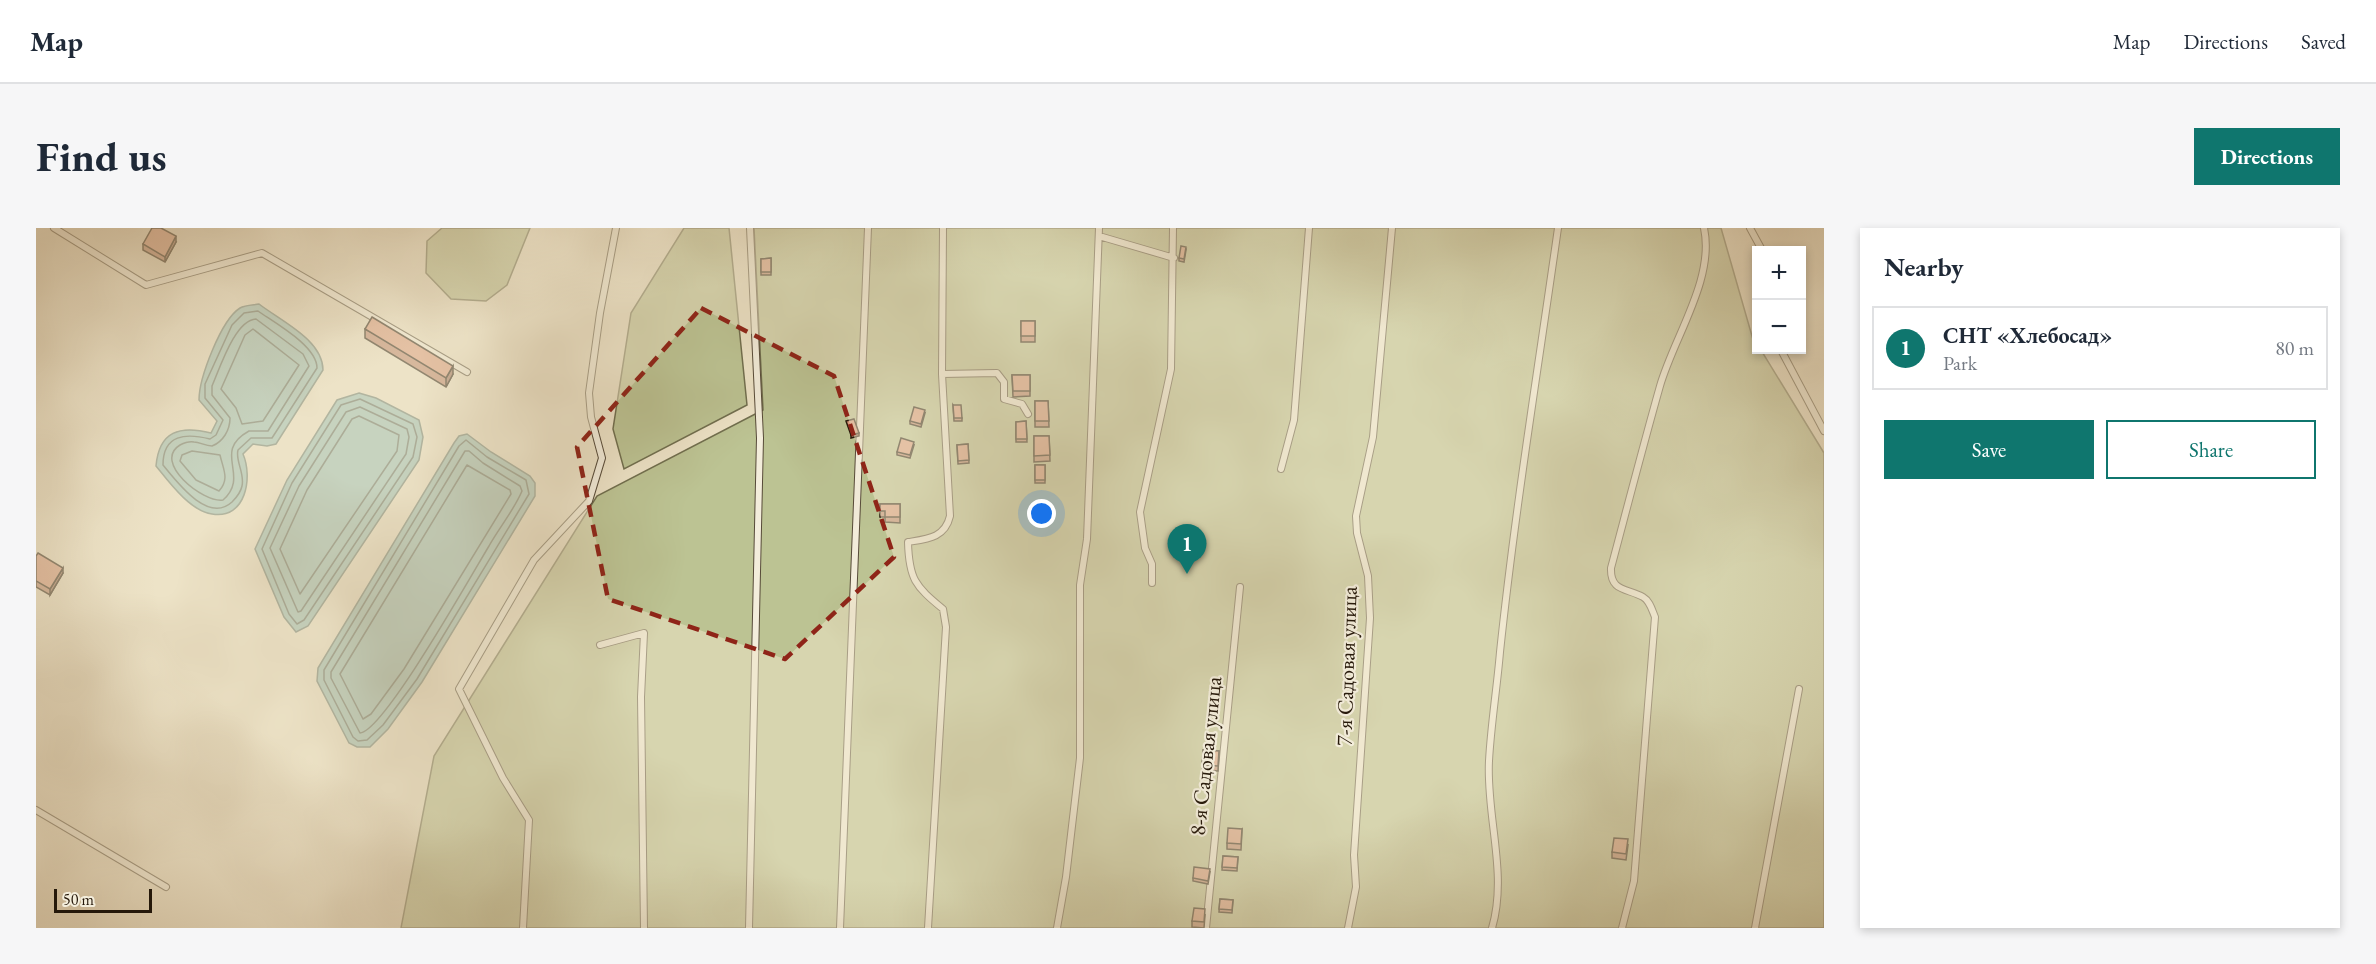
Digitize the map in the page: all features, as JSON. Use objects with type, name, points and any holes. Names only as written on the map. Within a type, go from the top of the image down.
[{"type":"lane","points":[[54,228],[146,285],[262,253],[467,372]]},
{"type":"lane","points":[[523,928],[529,820],[503,778],[459,689],[534,560],[588,501],[602,458],[591,417],[589,393],[600,313],[616,228]]},
{"type":"lane","points":[[749,928],[760,438],[750,228]]},
{"type":"lane","points":[[840,928],[868,228]]},
{"type":"lane","points":[[928,928],[946,627],[943,609],[918,589],[914,581],[909,564],[908,542],[931,539],[942,531],[949,521],[942,374],[943,228]]},
{"type":"lane","points":[[1057,928],[1066,877],[1080,758],[1080,585],[1087,539],[1099,228]]},
{"type":"lane","points":[[1152,583],[1152,564],[1145,548],[1140,512],[1171,369],[1173,228]]},
{"type":"lane","points":[[1281,469],[1294,420],[1309,228]]},
{"type":"lane","name":"7-я Садовая улица","points":[[1348,928],[1356,887],[1354,855],[1370,618],[1368,576],[1357,533],[1356,513],[1373,437],[1392,228]]},
{"type":"lane","points":[[1492,928],[1497,895],[1497,867],[1489,799],[1489,761],[1507,586],[1558,228]]},
{"type":"lane","points":[[1622,928],[1635,870],[1655,617],[1649,602],[1642,597],[1620,590],[1614,584],[1611,568],[1661,383],[1702,274],[1707,249],[1704,228]]},
{"type":"lane","points":[[1750,228],[1760,246]]},
{"type":"lane","points":[[1099,236],[1174,258]]},
{"type":"lane","points":[[1783,354],[1824,431]]},
{"type":"lane","points":[[942,374],[997,373],[1004,382],[1005,399],[1022,404],[1028,414]]},
{"type":"lane","name":"8-я Садовая улица","points":[[1206,928],[1240,587]]},
{"type":"lane","points":[[600,645],[644,633],[641,697],[644,928]]},
{"type":"lane","points":[[1755,928],[1799,689]]},
{"type":"lane","points":[[36,810],[166,886]]},
{"type":"highlighted area","points":[[701,308],[834,376],[894,557],[785,659],[608,599],[577,447]]},
{"type":"green space","points":[[442,228],[530,228],[507,285],[486,301],[451,299],[426,273],[427,241]]},
{"type":"green space","points":[[684,228],[729,228],[747,405],[624,469],[613,429],[631,313]]},
{"type":"green space","points":[[754,228],[1721,228],[1752,336],[1752,354],[1763,354],[1824,453],[1824,928],[401,928],[434,756],[597,496],[763,410]]},
{"type":"water","points":[[259,304],[309,340],[321,359],[323,370],[276,444],[267,446],[253,444],[243,454],[246,463],[247,485],[239,504],[224,514],[212,514],[188,502],[174,487],[156,466],[158,454],[167,438],[173,433],[190,430],[211,433],[217,421],[199,400],[212,350],[233,314],[242,307]]},
{"type":"water","points":[[359,393],[376,398],[419,420],[423,437],[419,460],[308,626],[296,632],[284,617],[255,549],[287,480],[337,400]]},
{"type":"water","points":[[467,434],[530,476],[535,483],[535,496],[422,682],[388,729],[370,747],[357,747],[349,743],[317,681],[318,668],[454,443],[459,436]]},
{"type":"building","points":[[152,228],[161,228],[176,236],[165,257],[143,244]]},
{"type":"building","points":[[1181,246],[1186,247],[1184,259],[1179,258]]},
{"type":"building","points":[[771,258],[771,272],[761,272],[761,259]]},
{"type":"building","points":[[372,317],[453,366],[446,378],[365,329]]},
{"type":"building","points":[[1021,321],[1035,321],[1035,336],[1021,336]]},
{"type":"building","points":[[1012,375],[1030,375],[1030,391],[1013,391]]},
{"type":"building","points":[[1035,401],[1048,401],[1049,421],[1035,421]]},
{"type":"building","points":[[953,405],[961,405],[962,418],[954,418]]},
{"type":"building","points":[[914,407],[925,410],[921,424],[910,421]]},
{"type":"building","points":[[854,419],[859,433],[851,435],[846,421]]},
{"type":"building","points":[[1026,421],[1027,439],[1016,439],[1016,422]]},
{"type":"building","points":[[1034,436],[1049,436],[1050,455],[1034,456]]},
{"type":"building","points":[[901,438],[914,442],[910,455],[897,452]]},
{"type":"building","points":[[968,444],[969,460],[958,461],[957,445]]},
{"type":"building","points":[[1035,465],[1045,465],[1045,480],[1035,480]]},
{"type":"building","points":[[880,504],[900,504],[900,517],[885,517],[885,511],[880,511]]},
{"type":"building","points":[[38,553],[63,568],[50,589],[36,581]]},
{"type":"building","points":[[1203,750],[1219,751],[1218,766],[1202,765]]},
{"type":"building","points":[[1228,828],[1242,829],[1241,844],[1227,843]]},
{"type":"building","points":[[1614,838],[1628,839],[1626,854],[1612,852]]},
{"type":"building","points":[[1223,856],[1238,857],[1237,868],[1222,867]]},
{"type":"building","points":[[1194,867],[1210,869],[1208,881],[1193,878]]},
{"type":"building","points":[[1220,899],[1233,900],[1232,910],[1219,909]]},
{"type":"building","points":[[1194,908],[1205,909],[1204,922],[1192,921]]},
{"type":"place","name":"СНТ «Хлебосад»","points":[[1187,574]]}]
